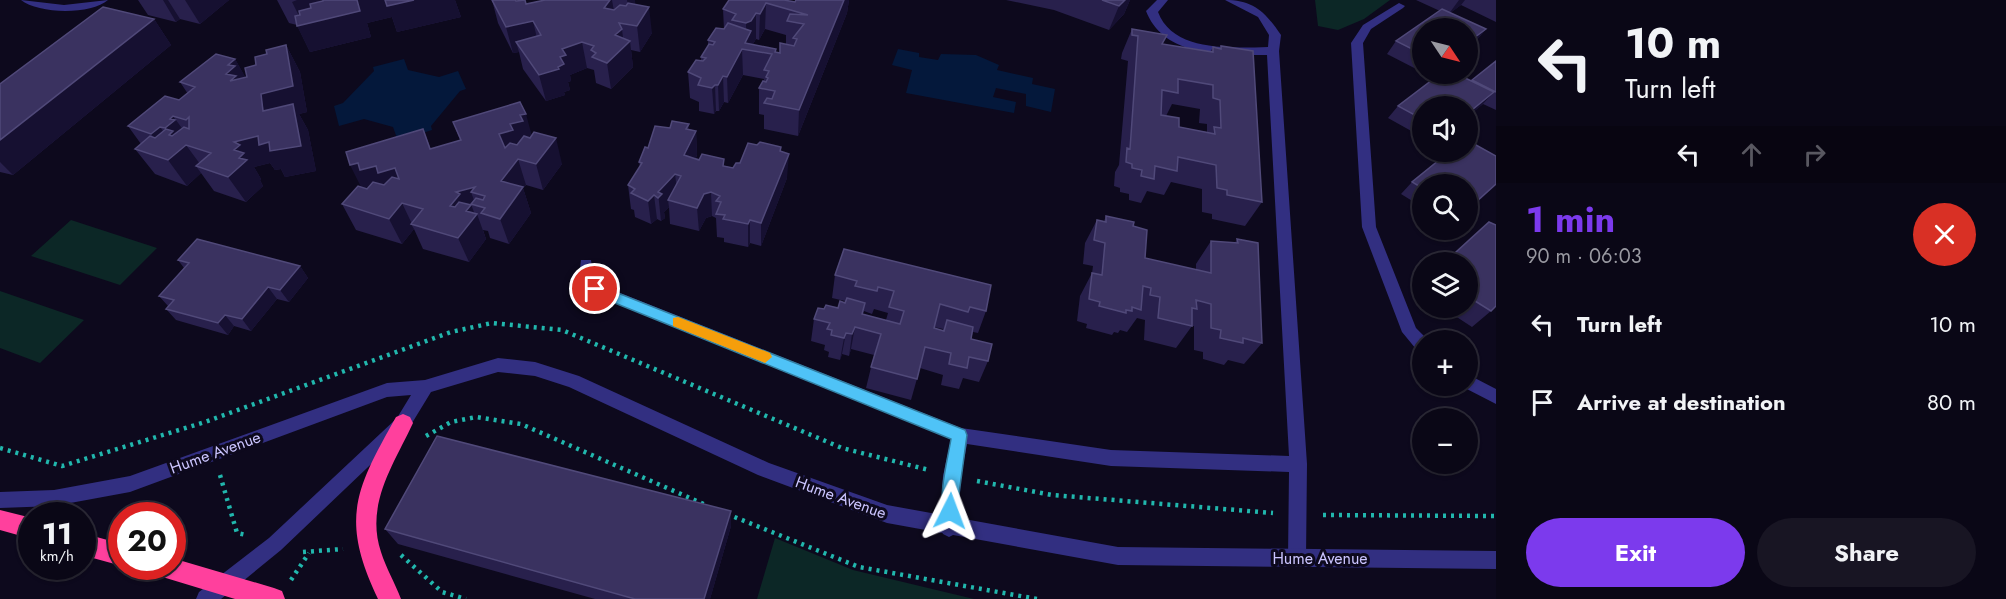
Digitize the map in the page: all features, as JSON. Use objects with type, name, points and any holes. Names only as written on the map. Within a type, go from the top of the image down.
[{"type":"highway","points":[[390,599],[374,570],[363,529],[372,479],[403,423]]},
{"type":"highway","points":[[0,520],[18,525]]},
{"type":"highway","points":[[186,573],[226,585],[280,594]]},
{"type":"street","points":[[26,0],[58,9],[82,8],[103,0]]},
{"type":"street","points":[[1163,0],[1152,11],[1153,21],[1161,30],[1174,38],[1190,45],[1215,50],[1273,51]]},
{"type":"street","points":[[1230,0],[1262,15],[1271,25],[1275,35],[1273,51],[1298,464],[1298,558]]},
{"type":"street","points":[[1399,6],[1367,27],[1357,43],[1368,227],[1412,334]]},
{"type":"street","points":[[586,264],[586,276],[595,289],[960,435],[1111,458],[1298,464]]},
{"type":"street","name":"Hume Avenue","points":[[0,500],[54,498],[130,484],[387,390],[425,387],[498,365],[535,369],[573,381],[764,469],[886,514],[950,528],[1118,556],[1496,560]]},
{"type":"street","points":[[206,599],[275,544],[403,423],[425,387]]},
{"type":"street","points":[[1478,387],[1496,397]]},
{"type":"street","points":[[950,528],[952,476],[960,435]]},
{"type":"path","points":[[0,448],[62,465],[205,422],[451,332],[492,323],[518,324],[562,330],[842,447],[952,476],[1052,495],[1176,507],[1298,515],[1496,516]]},
{"type":"path","points":[[425,437],[451,422],[476,417],[521,424],[711,507]]},
{"type":"path","points":[[722,512],[859,567],[1037,599]]},
{"type":"path","points":[[398,552],[442,592],[466,599]]},
{"type":"path","points":[[280,594],[309,553]]},
{"type":"green space","points":[[1315,0],[1390,0],[1364,19],[1338,30],[1318,26]]},
{"type":"green space","points":[[71,220],[157,248],[120,285],[31,256]]},
{"type":"green space","points":[[0,291],[84,320],[40,363],[0,348]]},
{"type":"green space","points":[[775,538],[853,570],[974,599],[757,599]]},
{"type":"water","points":[[898,49],[919,53],[919,57],[938,60],[941,54],[976,55],[999,65],[997,70],[1033,78],[1032,84],[1055,89],[1051,112],[1026,106],[1026,94],[996,88],[993,97],[1016,102],[1014,113],[906,93],[912,70],[892,65]]},
{"type":"water","points":[[404,59],[408,70],[439,77],[458,71],[466,89],[460,91],[431,126],[432,130],[398,141],[393,127],[364,119],[339,126],[334,106],[343,103],[374,71],[373,67]]},
{"type":"building","points":[[323,0],[357,0],[360,11],[297,26],[295,16],[300,15],[299,11],[311,8],[310,4]]},
{"type":"building","points":[[385,0],[414,0],[387,6]]},
{"type":"building","points":[[492,0],[525,0],[526,4],[545,0],[610,0],[604,8],[614,10],[628,3],[649,7],[637,26],[619,23],[622,29],[615,35],[630,41],[607,63],[592,57],[596,53],[591,50],[594,46],[582,42],[562,49],[566,55],[560,57],[564,64],[558,67],[559,69],[539,75],[516,42],[541,35],[533,21],[506,27]]},
{"type":"building","points":[[729,0],[795,2],[796,0],[844,0],[799,110],[764,103],[767,98],[772,99],[775,91],[759,88],[768,78],[766,77],[769,71],[764,70],[772,54],[742,49],[727,77],[723,76],[718,85],[712,88],[698,85],[701,78],[688,72],[696,60],[703,61],[706,58],[701,57],[709,44],[713,45],[715,42],[708,40],[716,28],[724,29],[728,23],[751,31],[745,43],[776,49],[775,52],[780,53],[780,43],[794,46],[797,39],[793,38],[804,24],[787,21],[790,14],[808,15],[766,3],[760,14],[756,13],[751,21],[746,23],[732,20],[736,14],[723,9]]},
{"type":"building","points":[[1102,0],[1125,0],[1119,6]]},
{"type":"building","points":[[103,7],[154,19],[0,140],[0,84]]},
{"type":"building","points":[[1442,9],[1462,18],[1429,18]]},
{"type":"building","points":[[1478,25],[1486,29],[1478,35]]},
{"type":"building","points":[[1132,29],[1167,35],[1162,44],[1213,52],[1213,47],[1221,49],[1221,46],[1253,51],[1262,202],[1227,195],[1227,190],[1217,188],[1216,165],[1178,157],[1177,171],[1155,166],[1154,179],[1141,176],[1142,170],[1132,168],[1132,164],[1126,162],[1127,148],[1130,149],[1138,36],[1132,35]],"holes":[[[1178,79],[1213,85],[1213,98],[1220,100],[1221,128],[1214,127],[1215,134],[1179,127],[1179,118],[1161,115],[1162,90],[1178,93]]]},
{"type":"building","points":[[1412,30],[1412,49],[1396,41]]},
{"type":"building","points":[[286,45],[293,86],[261,94],[263,111],[293,104],[301,146],[270,151],[269,142],[259,145],[258,136],[234,142],[240,145],[234,150],[244,153],[239,158],[247,160],[228,177],[196,166],[211,153],[186,145],[168,160],[135,149],[150,136],[155,138],[166,129],[173,131],[169,135],[172,136],[184,127],[189,129],[189,117],[186,120],[173,116],[170,119],[175,120],[165,128],[160,127],[151,134],[128,126],[165,96],[179,100],[195,87],[180,82],[216,54],[235,59],[228,65],[235,66],[226,74],[236,76],[230,81],[247,77],[245,68],[256,65],[255,57],[267,54],[266,50]]},
{"type":"building","points":[[1496,61],[1496,92],[1478,83],[1478,75]]},
{"type":"building","points":[[1427,84],[1478,84],[1494,92],[1478,105],[1478,96],[1412,96],[1412,114],[1398,106]]},
{"type":"building","points":[[520,102],[526,114],[520,115],[523,121],[510,124],[513,130],[499,134],[505,148],[510,143],[517,145],[524,136],[530,138],[534,132],[556,138],[536,164],[518,159],[501,181],[523,187],[500,219],[481,213],[485,208],[471,204],[476,198],[483,200],[485,196],[471,192],[475,187],[456,192],[460,194],[450,206],[455,207],[459,202],[471,205],[466,211],[477,214],[458,238],[411,224],[423,209],[402,203],[389,219],[342,204],[358,186],[367,189],[373,182],[384,185],[392,177],[399,179],[395,168],[378,173],[376,166],[360,170],[358,163],[350,165],[346,152],[423,129],[430,149],[461,140],[453,122]]},
{"type":"building","points":[[672,121],[689,124],[686,129],[696,131],[684,155],[699,160],[702,154],[724,159],[723,166],[733,168],[736,163],[740,163],[748,143],[757,145],[760,142],[781,147],[780,151],[789,154],[761,223],[750,220],[748,224],[723,219],[725,215],[716,214],[721,202],[716,201],[720,196],[711,192],[704,194],[697,208],[668,200],[681,176],[675,174],[658,192],[662,194],[658,198],[654,195],[648,201],[631,193],[635,189],[628,185],[642,163],[639,162],[645,147],[648,148],[655,126],[670,128]]},
{"type":"building","points":[[1478,146],[1496,156],[1496,184],[1478,200],[1478,174],[1422,174],[1437,162],[1478,162]]},
{"type":"building","points":[[1106,216],[1134,222],[1133,226],[1147,230],[1145,258],[1211,273],[1211,241],[1238,243],[1237,239],[1258,243],[1262,343],[1243,338],[1243,343],[1220,338],[1221,330],[1211,328],[1211,304],[1196,300],[1197,309],[1192,308],[1192,326],[1158,318],[1160,297],[1150,295],[1151,288],[1143,286],[1141,310],[1132,307],[1132,311],[1126,310],[1126,313],[1099,306],[1100,302],[1089,299],[1092,273],[1102,275],[1105,243],[1094,240],[1097,220],[1106,222]]},
{"type":"building","points":[[1489,222],[1496,225],[1496,306],[1491,311],[1478,303],[1478,252],[1456,252],[1469,240],[1478,240],[1478,232]]},
{"type":"building","points":[[197,239],[300,266],[280,290],[268,287],[242,319],[225,315],[218,323],[166,309],[174,300],[159,296],[189,263],[178,260]]},
{"type":"building","points":[[844,249],[991,285],[986,311],[970,307],[968,312],[940,304],[934,328],[944,331],[947,320],[973,327],[971,339],[992,344],[988,361],[969,357],[967,368],[949,364],[951,353],[925,347],[917,379],[871,367],[881,334],[855,327],[852,334],[846,333],[844,338],[831,335],[832,330],[827,329],[830,323],[814,319],[818,308],[824,309],[826,305],[838,308],[840,301],[845,303],[847,298],[865,303],[862,314],[900,324],[904,311],[889,307],[894,291],[878,287],[877,291],[855,286],[857,281],[835,275]]},
{"type":"building","points":[[437,436],[731,511],[704,599],[635,599],[385,529]]},
{"type":"slow traffic","points":[[678,322],[765,357]]},
{"type":"route","points":[[595,289],[960,435],[952,476],[950,511]]}]
